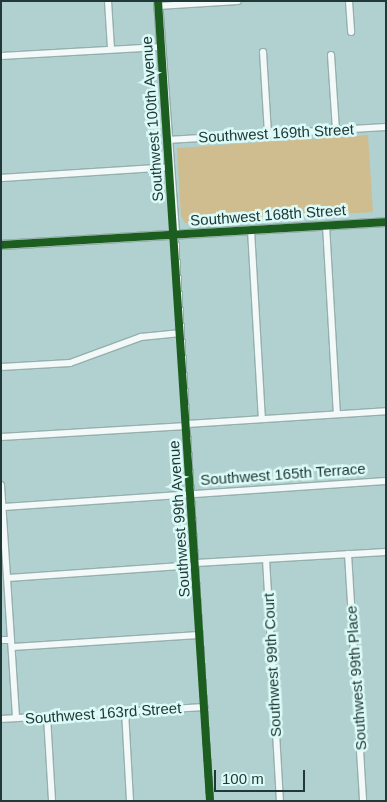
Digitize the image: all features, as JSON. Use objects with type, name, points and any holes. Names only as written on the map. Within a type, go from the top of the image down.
[{"type":"street","points":[[108,1],[111,50]]},
{"type":"street","points":[[158,4],[238,1]]},
{"type":"street","points":[[349,1],[350,32]]},
{"type":"street","name":"Southwest 100th Avenue","points":[[158,4],[175,235]]},
{"type":"street","points":[[1,56],[161,47]]},
{"type":"street","points":[[263,52],[268,134]]},
{"type":"street","points":[[331,55],[336,130]]},
{"type":"street","name":"Southwest 169th Street","points":[[167,140],[386,127]]},
{"type":"street","points":[[1,178],[169,167]]},
{"type":"street","name":"Southwest 168th Street","points":[[1,245],[386,222]]},
{"type":"street","points":[[326,226],[338,414]]},
{"type":"street","points":[[251,230],[262,419]]},
{"type":"street","name":"Southwest 99th Avenue","points":[[175,235],[210,801]]},
{"type":"street","points":[[1,367],[72,362],[141,337],[181,333]]},
{"type":"street","points":[[1,437],[386,412]]},
{"type":"street","name":"Southwest 165th Terrace","points":[[2,507],[386,481]]},
{"type":"street","points":[[1,485],[4,561],[8,578],[16,718]]},
{"type":"street","points":[[8,578],[386,552]]},
{"type":"street","name":"Southwest 99th Place","points":[[348,554],[363,801]]},
{"type":"street","name":"Southwest 99th Court","points":[[266,559],[280,801]]},
{"type":"street","points":[[1,640],[11,643],[200,635]]},
{"type":"street","name":"Southwest 163rd Street","points":[[1,719],[204,706]]},
{"type":"street","points":[[125,711],[130,801]]},
{"type":"street","points":[[47,716],[52,801]]},
{"type":"shaded area","points":[[368,135],[373,212],[185,223],[181,216],[177,148]]},
{"type":"cycle path","points":[[158,1],[210,801]]},
{"type":"cycle path","points":[[1,245],[386,222]]}]
